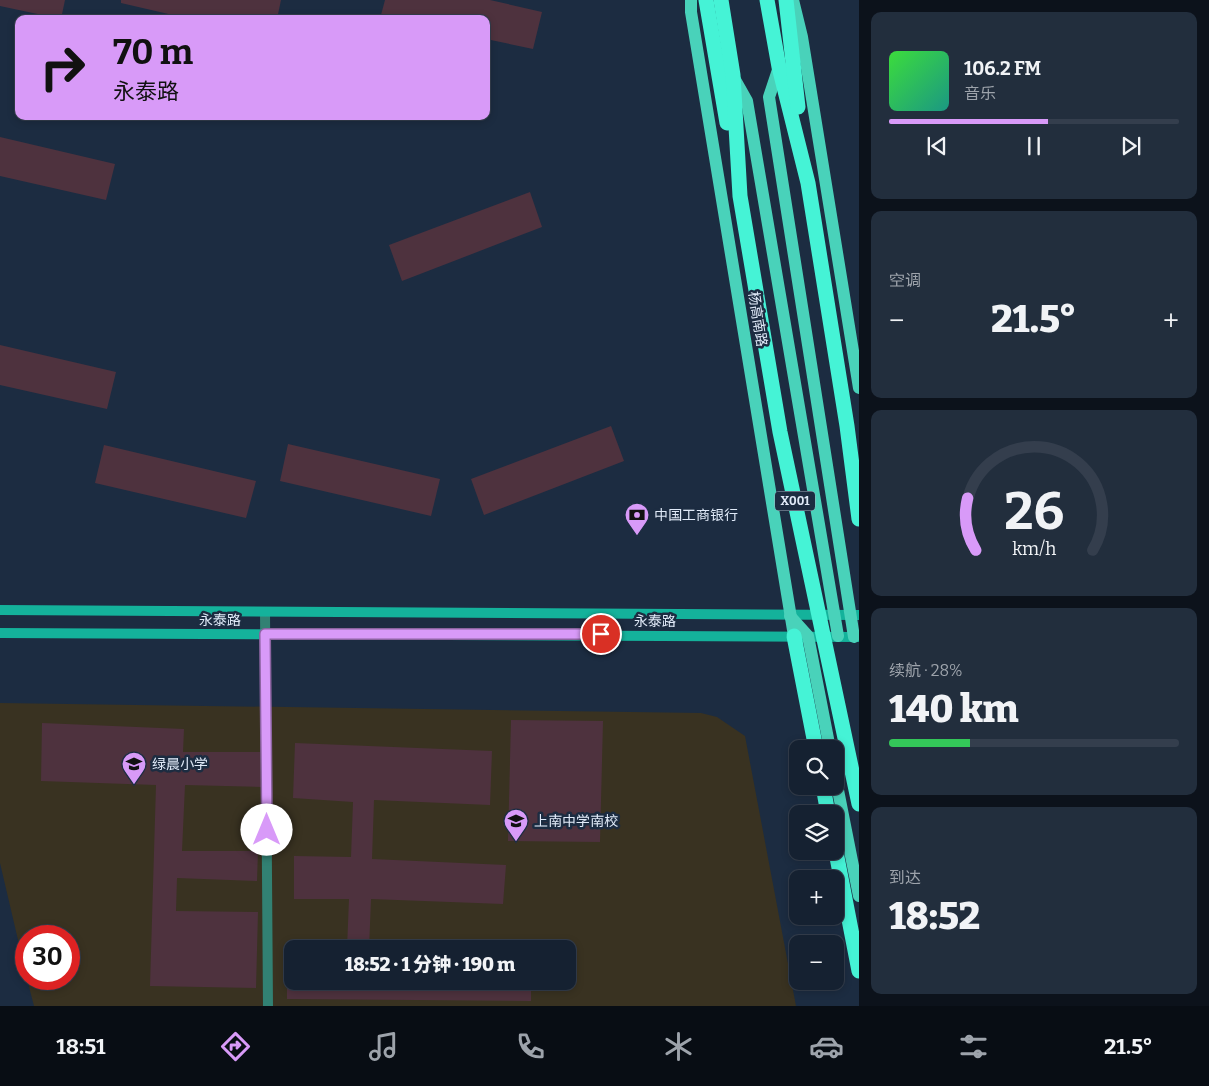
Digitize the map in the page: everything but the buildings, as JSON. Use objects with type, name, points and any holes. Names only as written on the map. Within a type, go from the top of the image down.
[{"type":"highway","points":[[706,0],[740,196]]},
{"type":"highway","name":"杨高南路","points":[[721,0],[733,76],[740,196],[780,432],[859,804]]},
{"type":"highway","name":"X001","points":[[767,0],[779,67],[808,183],[847,426],[859,519]]},
{"type":"highway","points":[[786,0],[790,52],[808,183]]},
{"type":"highway","points":[[800,636],[815,740]]},
{"type":"highway","points":[[838,860],[859,971]]},
{"type":"main road","name":"杨高南路","points":[[691,0],[691,12],[789,614],[800,636]]},
{"type":"main road","points":[[793,0],[802,37],[859,388]]},
{"type":"main road","name":"X001","points":[[779,67],[769,97],[857,617]]},
{"type":"main road","name":"杨高南路","points":[[733,76],[747,101],[838,636]]},
{"type":"main road","points":[[828,740],[800,636],[835,615]]},
{"type":"main road","points":[[857,617],[857,637]]},
{"type":"main road","points":[[839,795],[859,896]]},
{"type":"street","name":"永泰路","points":[[0,610],[789,614],[857,617]]},
{"type":"street","points":[[265,612],[268,1006]]},
{"type":"street","name":"永泰路","points":[[0,633],[857,637]]},
{"type":"shaded area","name":"上南中学南校","points":[[0,703],[701,713],[717,717],[745,736],[789,969],[789,990],[793,990],[796,1006],[34,1006],[30,990],[80,990],[80,925],[15,925],[15,927],[0,863]]},
{"type":"place","name":"中国工商银行","points":[[637,536]]},
{"type":"place","name":"绿晨小学","points":[[134,785]]},
{"type":"place","name":"上南中学南校","points":[[516,842]]},
{"type":"route","points":[[267,830],[265,634],[601,634]]}]
